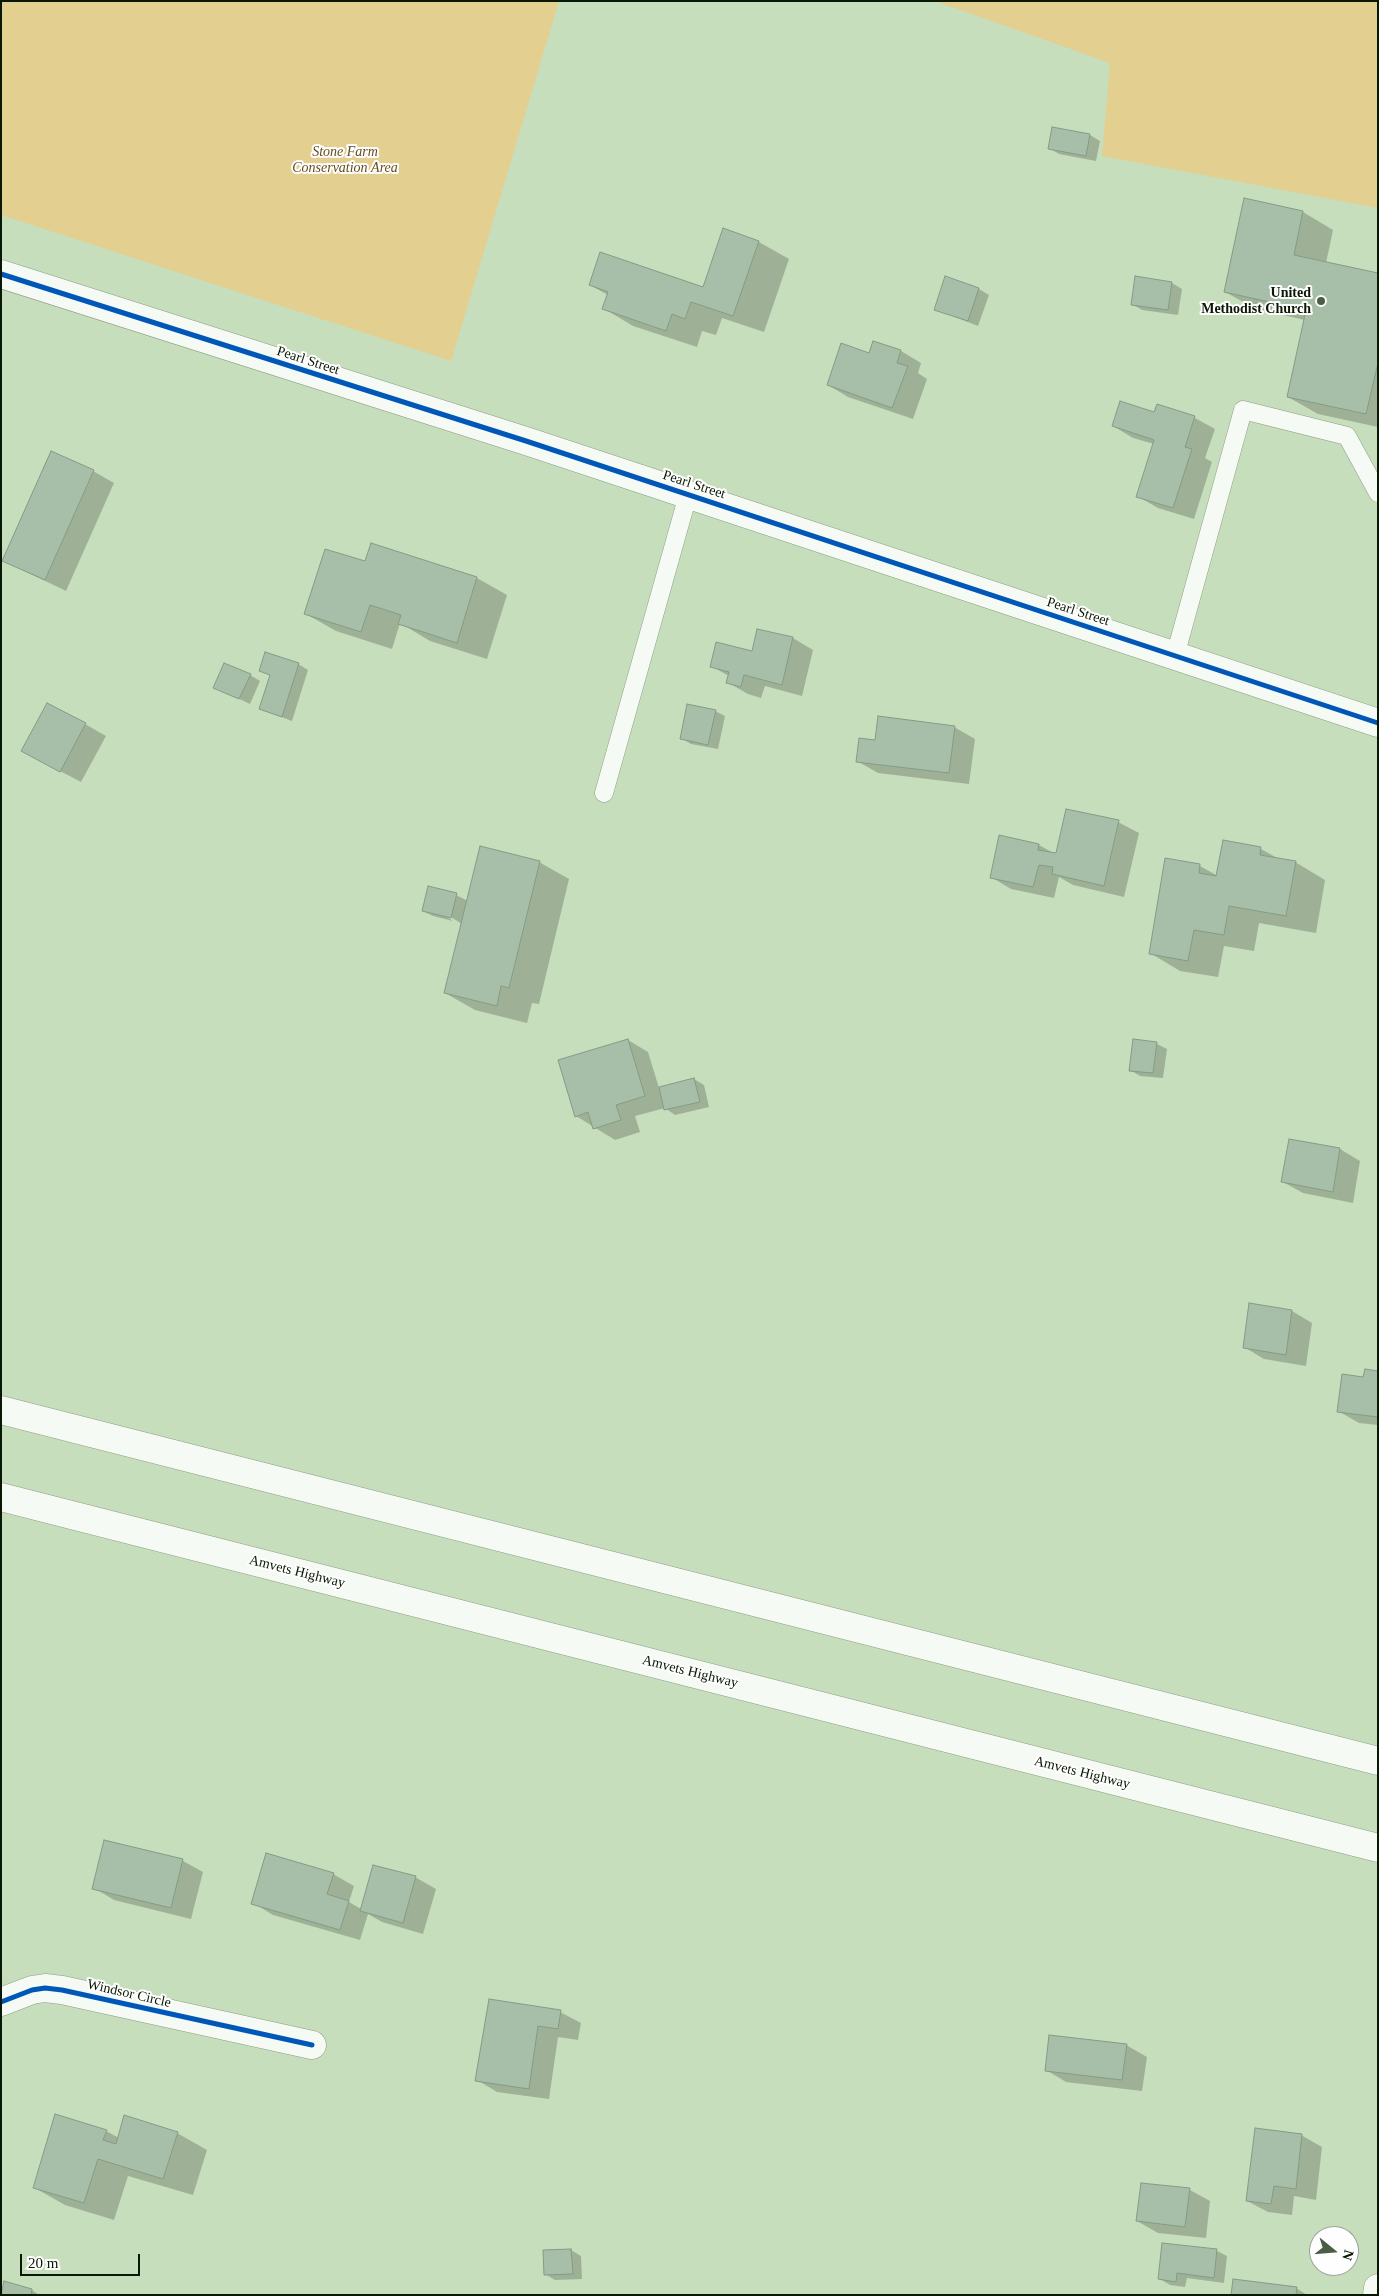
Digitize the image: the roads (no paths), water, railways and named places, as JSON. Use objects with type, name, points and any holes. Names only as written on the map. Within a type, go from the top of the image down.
[{"type":"main road","name":"Pearl Street","points":[[1,274],[688,495],[1378,723]]},
{"type":"main road","points":[[1,1410],[1378,1761]]},
{"type":"main road","name":"Amvets Highway","points":[[1,1497],[1378,1848]]},
{"type":"main road","name":"Windsor Circle","points":[[1,2002],[32,1990],[45,1988],[62,1990],[312,2045]]},
{"type":"main road","points":[[1377,2295],[1378,2288]]},
{"type":"lane","points":[[1175,656],[1243,410],[1347,436],[1378,492]]},
{"type":"lane","points":[[604,793],[688,495]]},
{"type":"place","name":"United Methodist Church","points":[[1321,301]]},
{"type":"park label","name":"Stone Farm Conservation Area","points":[[345,160]]}]
